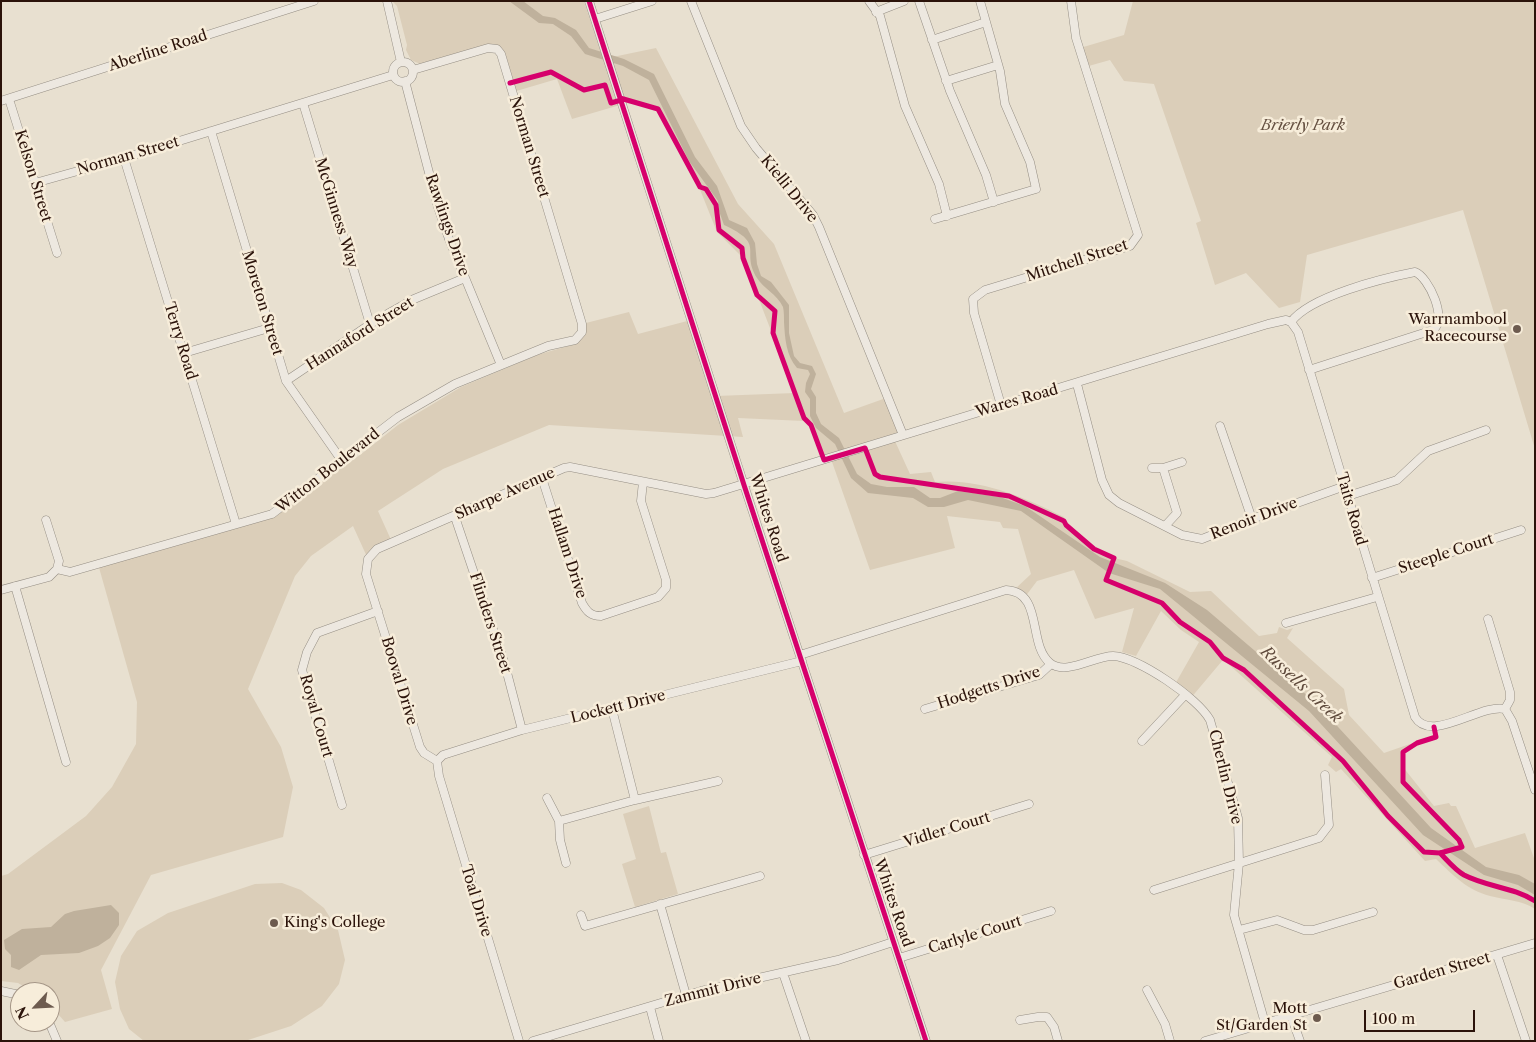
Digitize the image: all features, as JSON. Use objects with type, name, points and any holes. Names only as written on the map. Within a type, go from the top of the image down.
[{"type":"street","name":"Aberline Road","points":[[5,100],[314,1]]},
{"type":"street","points":[[387,1],[401,62]]},
{"type":"street","name":"Whites Road","points":[[589,1],[744,485],[926,1041]]},
{"type":"street","points":[[595,19],[652,1]]},
{"type":"street","name":"Kielli Drive","points":[[691,1],[741,126],[756,148],[813,215],[904,435]]},
{"type":"street","points":[[869,1],[882,22],[905,106],[939,184],[948,216]]},
{"type":"street","points":[[876,12],[904,1]]},
{"type":"street","points":[[920,1],[946,81],[986,175],[994,202]]},
{"type":"street","points":[[935,220],[1033,191],[1036,185],[1027,155],[1005,104],[998,65],[980,1]]},
{"type":"street","name":"Mitchell Street","points":[[1001,405],[974,313],[973,299],[985,290],[1124,248],[1134,242],[1138,234],[1076,38],[1071,1]]},
{"type":"street","points":[[932,40],[986,22]]},
{"type":"street","name":"Norman Street","points":[[412,70],[488,48],[497,49],[501,54],[582,331]]},
{"type":"street","points":[[401,62],[408,63],[412,70],[411,77],[405,81],[399,81],[393,75],[394,66],[401,62]]},
{"type":"street","points":[[946,81],[998,65]]},
{"type":"street","name":"Norman Street","points":[[35,183],[124,158],[393,75]]},
{"type":"street","name":"Rawlings Drive","points":[[405,81],[438,207],[501,365]]},
{"type":"street","name":"Kelson Street","points":[[5,100],[35,183],[57,253]]},
{"type":"street","name":"McGinness Way","points":[[303,103],[370,324]]},
{"type":"street","name":"Moreton Street","points":[[211,131],[286,381],[342,461]]},
{"type":"street","name":"Terry Road","points":[[124,158],[236,524]]},
{"type":"street","points":[[1291,322],[1300,311],[1316,302],[1348,290],[1415,272],[1425,279],[1432,295],[1439,317],[1439,324],[1433,330],[1309,370]]},
{"type":"street","name":"Hannaford Street","points":[[286,381],[370,324],[414,299],[465,278]]},
{"type":"street","name":"Wares Road","points":[[744,485],[1268,324],[1286,320],[1291,322]]},
{"type":"street","name":"Taits Road","points":[[1291,322],[1298,332],[1377,597],[1418,722],[1428,727],[1440,726],[1492,709],[1505,709]]},
{"type":"street","points":[[184,354],[269,328]]},
{"type":"street","name":"Witton Boulevard","points":[[1,590],[49,577],[57,569],[70,572],[280,510],[398,417],[455,384],[548,346],[575,340],[582,331]]},
{"type":"street","name":"Renoir Drive","points":[[1077,384],[1102,480],[1109,495],[1119,503],[1192,538],[1202,539],[1252,518],[1345,486]]},
{"type":"street","points":[[1220,426],[1252,518]]},
{"type":"street","points":[[1348,496],[1397,480],[1428,450],[1486,430]]},
{"type":"street","points":[[1152,468],[1163,468],[1182,462]]},
{"type":"street","name":"Sharpe Avenue","points":[[372,593],[366,567],[372,553],[395,541],[455,517],[465,510],[570,467],[706,494],[744,485]]},
{"type":"street","points":[[1163,468],[1177,513],[1165,526]]},
{"type":"street","name":"Hallam Drive","points":[[542,478],[582,603],[595,616],[601,616],[658,597],[666,588],[666,580],[641,501],[643,482]]},
{"type":"street","name":"Flinders Street","points":[[455,517],[505,666],[522,730]]},
{"type":"street","points":[[46,520],[59,561],[57,569]]},
{"type":"street","name":"Steeple Court","points":[[1372,578],[1521,530]]},
{"type":"street","points":[[15,586],[66,762]]},
{"type":"street","points":[[801,658],[1006,590],[1020,593],[1028,602],[1042,652],[1051,664]]},
{"type":"street","name":"Booval Drive","points":[[372,593],[420,748],[424,753],[437,761]]},
{"type":"street","points":[[1286,623],[1377,597]]},
{"type":"street","name":"Royal Court","points":[[342,805],[302,670],[307,652],[317,633],[378,611]]},
{"type":"street","points":[[1488,619],[1510,692],[1510,700],[1505,709],[1535,790]]},
{"type":"street","name":"Lockett Drive","points":[[437,761],[443,755],[522,730],[612,709],[801,658]]},
{"type":"street","name":"Cherlin Drive","points":[[1051,664],[1065,668],[1094,659],[1124,658],[1136,663],[1185,695],[1204,710],[1214,731],[1238,818],[1238,862],[1234,915],[1265,1023]]},
{"type":"street","name":"Hodgetts Drive","points":[[925,709],[1039,675],[1051,664]]},
{"type":"street","points":[[1142,741],[1185,695]]},
{"type":"street","points":[[612,709],[635,800]]},
{"type":"street","name":"Toal Drive","points":[[437,761],[439,776],[518,1041]]},
{"type":"street","points":[[1154,890],[1319,838],[1325,833],[1329,825],[1325,775]]},
{"type":"street","points":[[559,821],[635,800],[718,781]]},
{"type":"street","points":[[547,798],[559,821],[560,840],[566,863]]},
{"type":"street","name":"Vidler Court","points":[[864,855],[1029,804]]},
{"type":"street","points":[[585,926],[760,876]]},
{"type":"street","points":[[660,904],[686,995]]},
{"type":"street","name":"Carlyle Court","points":[[899,958],[1052,911]]},
{"type":"street","points":[[1239,930],[1277,920],[1304,930],[1313,930],[1373,912]]},
{"type":"street","points":[[581,915],[587,935]]},
{"type":"street","name":"Zammit Drive","points":[[533,1041],[686,995],[838,960],[893,942]]},
{"type":"street","name":"Garden Street","points":[[1205,1041],[1225,1038],[1265,1023],[1535,943]]},
{"type":"street","points":[[1497,955],[1526,1041]]},
{"type":"street","points":[[784,973],[806,1041]]},
{"type":"street","points":[[1147,990],[1165,1024],[1170,1041]]},
{"type":"street","points":[[650,1007],[659,1041]]},
{"type":"street","points":[[1020,1020],[1038,1016],[1047,1018],[1054,1027],[1058,1041]]},
{"type":"street","points":[[1291,1016],[1300,1041]]},
{"type":"green space","points":[[392,1],[584,1],[603,59],[656,48],[738,204],[774,244],[844,413],[886,398],[901,436],[894,439],[910,474],[931,472],[935,482],[969,483],[1001,490],[1049,510],[1064,517],[1066,525],[1094,549],[1114,558],[1127,561],[1190,592],[1211,591],[1259,636],[1277,633],[1279,627],[1287,630],[1293,628],[1287,638],[1344,689],[1349,715],[1384,753],[1410,744],[1411,747],[1403,752],[1403,767],[1434,806],[1449,803],[1451,806],[1456,806],[1475,848],[1525,833],[1535,861],[1535,909],[1519,902],[1474,890],[1448,871],[1436,859],[1425,861],[1341,769],[1336,772],[1328,765],[1332,757],[1226,662],[1222,661],[1190,699],[1174,686],[1199,642],[1181,630],[1161,611],[1136,656],[1122,652],[1134,608],[1095,619],[1074,570],[1037,581],[1025,597],[1014,590],[1031,574],[1018,529],[1003,528],[1000,522],[947,516],[955,548],[870,570],[831,459],[824,460],[811,425],[804,421],[738,418],[743,437],[549,425],[443,469],[378,511],[392,542],[368,559],[353,526],[311,556],[295,576],[248,689],[281,747],[293,787],[283,837],[151,875],[101,970],[112,1009],[65,1022],[60,1016],[60,982],[1,981],[1,876],[8,874],[86,816],[112,787],[136,744],[137,702],[98,564],[276,512],[360,455],[398,425],[461,387],[537,355],[575,344],[582,324],[629,312],[638,334],[691,320],[716,396],[795,393],[743,258],[717,232],[699,187],[658,109],[627,103],[572,119],[557,79],[513,92],[499,51],[461,52],[420,64],[411,60],[406,50],[407,45],[397,6]]},
{"type":"green space","name":"Brierly Park","points":[[1133,1],[1535,1],[1535,449],[1463,210],[1307,255],[1300,302],[1279,308],[1246,273],[1215,285],[1196,223],[1201,221],[1154,84],[1124,81],[1110,60],[1085,67],[1080,48],[1124,35]]},
{"type":"green space","points":[[649,806],[661,853],[666,852],[678,894],[635,907],[622,864],[636,859],[623,814]]},
{"type":"green space","points":[[282,883],[301,890],[324,908],[338,930],[345,960],[339,984],[322,1006],[291,1026],[245,1041],[144,1041],[129,1029],[120,1009],[115,982],[121,956],[137,931],[168,913],[255,884]]},
{"type":"shaded area","points":[[509,1],[523,1],[543,16],[555,18],[576,30],[589,48],[624,59],[654,74],[695,157],[717,186],[729,220],[747,228],[755,243],[757,264],[761,276],[771,282],[789,305],[789,333],[794,356],[800,363],[812,366],[816,374],[811,389],[816,397],[816,413],[821,424],[839,438],[857,474],[871,484],[887,487],[914,487],[930,498],[940,498],[958,491],[1000,497],[1025,506],[1100,557],[1165,583],[1207,610],[1316,703],[1431,828],[1486,867],[1519,875],[1535,884],[1535,895],[1518,885],[1484,875],[1423,835],[1309,711],[1160,589],[1109,573],[1021,511],[968,500],[944,507],[928,507],[913,498],[868,493],[851,478],[835,444],[816,428],[810,416],[810,399],[805,392],[810,374],[808,370],[797,368],[790,358],[786,341],[783,307],[777,298],[757,278],[752,269],[749,243],[737,232],[724,225],[718,201],[689,161],[649,80],[623,66],[585,54],[571,36],[553,24],[539,23]]},
{"type":"shaded area","points":[[111,905],[119,913],[119,925],[110,938],[98,946],[79,953],[41,955],[19,970],[11,967],[11,955],[5,949],[4,940],[22,929],[51,927],[65,914],[74,911]]},
{"type":"cycle path","points":[[589,1],[744,485],[926,1041]]},
{"type":"cycle path","points":[[510,83],[551,72],[584,90],[605,85],[611,103],[621,100]]},
{"type":"cycle path","points":[[620,98],[658,109],[700,187],[706,189],[716,205],[719,230],[742,248],[743,258],[757,295],[775,311],[773,333],[804,418],[811,425],[824,460],[865,448],[875,474],[880,477],[1009,496],[1064,521],[1066,525],[1094,549],[1114,558],[1106,580],[1162,603],[1180,622],[1210,642],[1223,658],[1244,670],[1343,761],[1388,816],[1424,852],[1440,853],[1462,847],[1459,840],[1403,782],[1403,752],[1417,743],[1436,737],[1434,727]]},
{"type":"cycle path","points":[[1440,853],[1454,868],[1464,875],[1527,896],[1535,901]]},
{"type":"place","name":"Warrnambool Racecourse","points":[[1517,329]]},
{"type":"place","name":"King's College","points":[[274,923]]},
{"type":"place","name":"Mott St/Garden St","points":[[1317,1018]]},
{"type":"water label","name":"Russells Creek","points":[[1301,685]]}]
